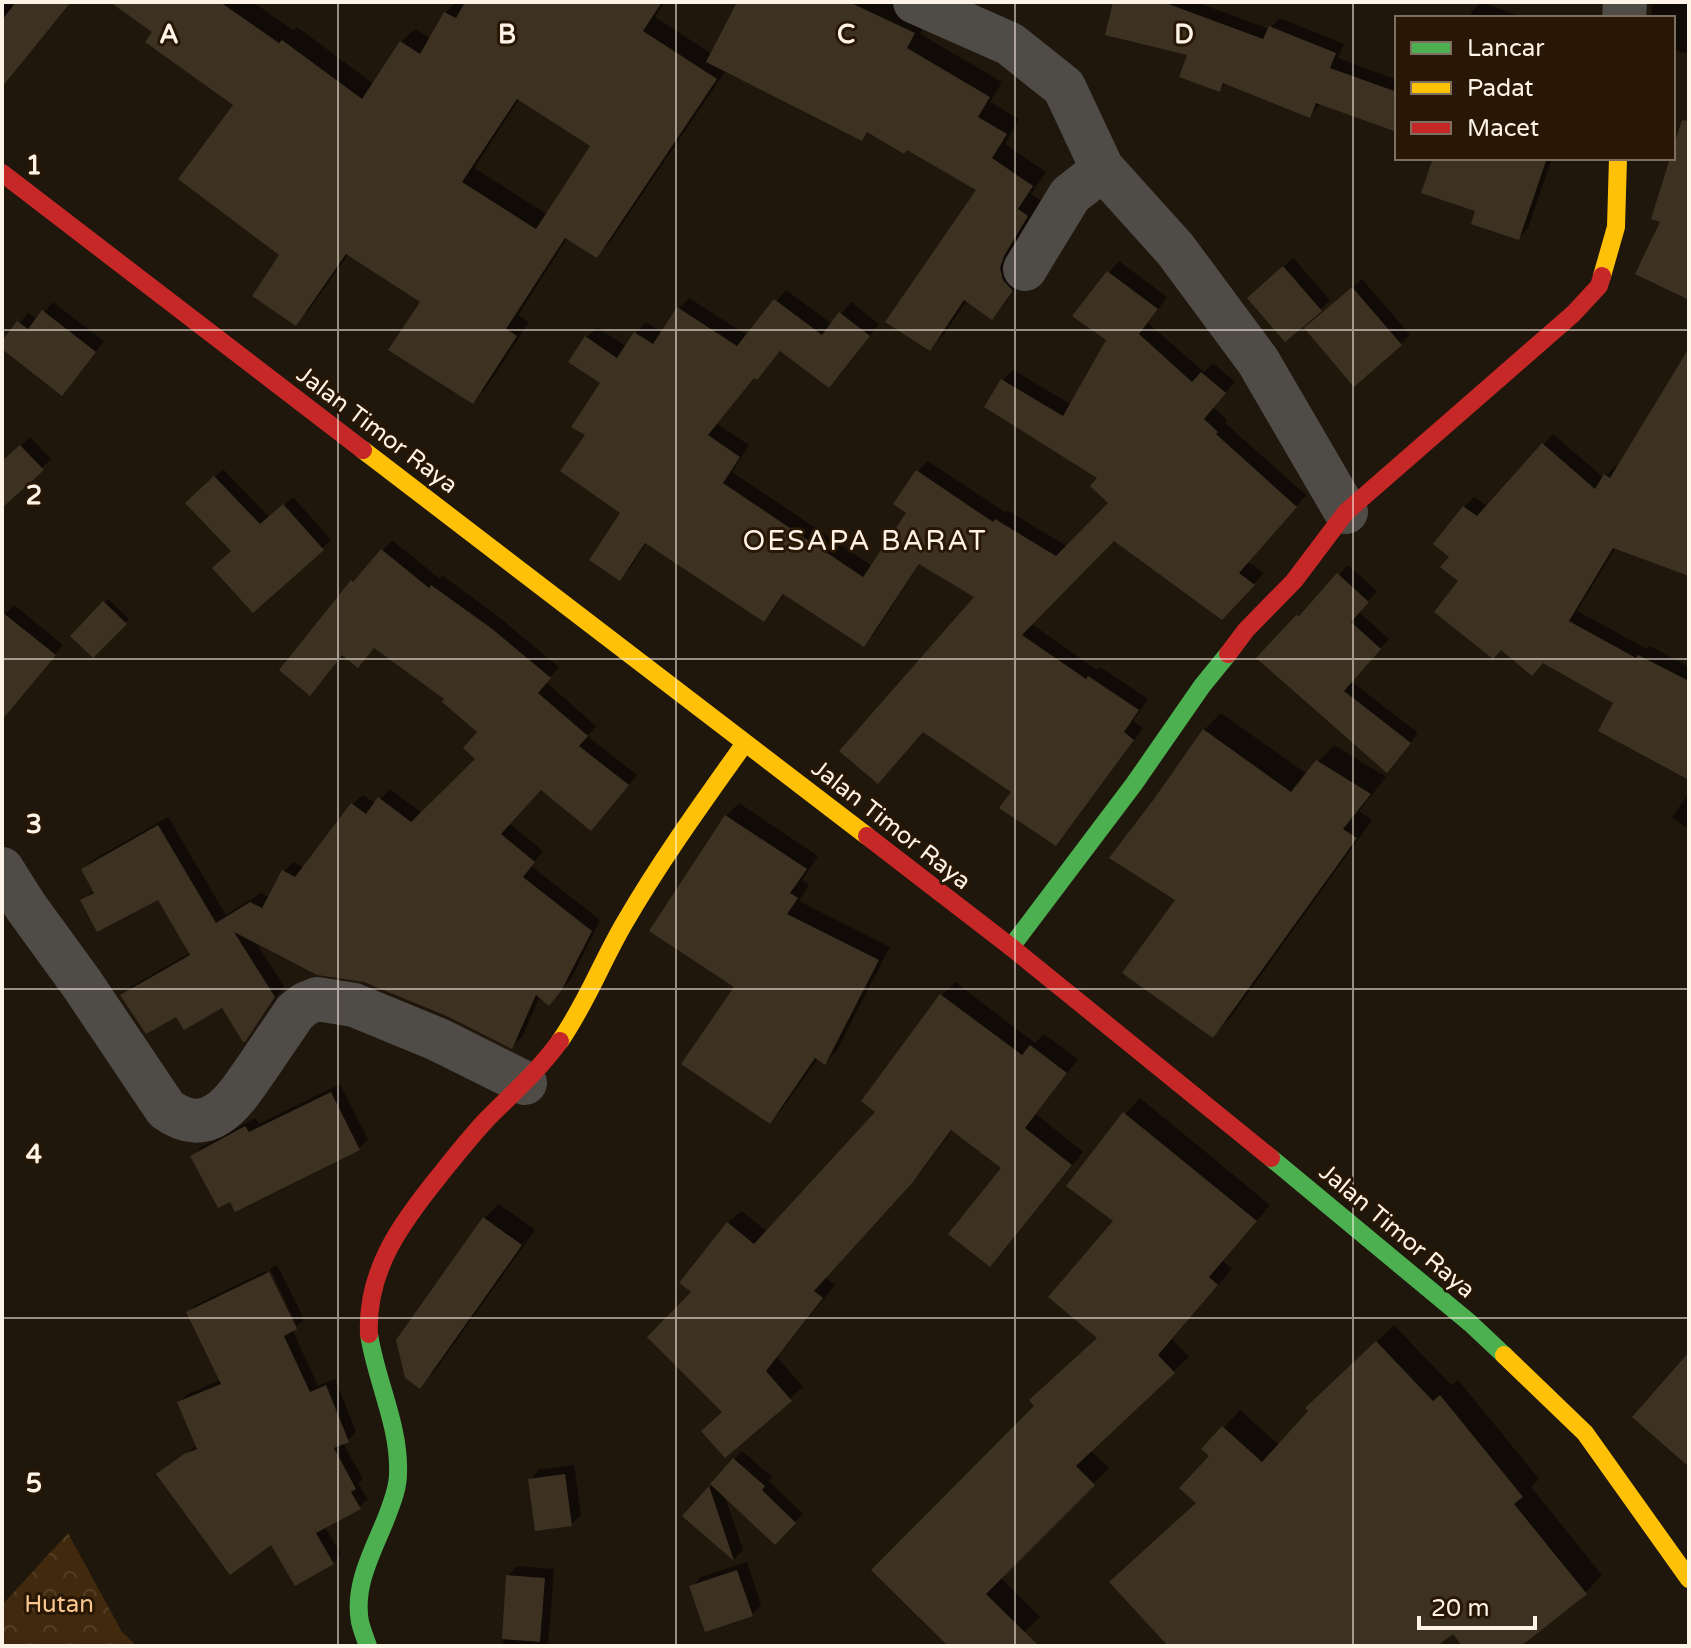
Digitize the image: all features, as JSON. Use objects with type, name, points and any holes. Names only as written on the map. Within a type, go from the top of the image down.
[{"type":"main road","points":[[1011,947],[1134,784],[1202,686],[1246,630],[1294,581],[1346,512],[1573,314],[1599,286],[1616,227],[1618,160]]},
{"type":"main road","name":"Jalan Timor Raya","points":[[2,173],[1011,947],[1362,1232],[1470,1323],[1585,1433],[1684,1562]]},
{"type":"main road","points":[[368,1646],[357,1601],[362,1574],[398,1478],[392,1424],[369,1343],[370,1299],[390,1242],[404,1219],[485,1121],[525,1083],[568,1029],[626,921],[675,842],[745,743]]},
{"type":"street","points":[[915,2],[1010,44],[1064,87],[1102,168],[1175,249],[1258,361],[1346,512]]},
{"type":"street","points":[[1025,269],[1070,195],[1102,168]]},
{"type":"street","points":[[2,869],[166,1109],[180,1119],[205,1120],[220,1113],[237,1096],[295,1012],[317,999],[354,1005],[439,1040],[525,1083]]},
{"type":"green space","name":"Hutan","points":[[68,1533],[122,1632],[137,1646],[2,1646],[2,1605]]},
{"type":"building","points":[[16,2],[71,2],[2,87],[2,20]]},
{"type":"building","points":[[110,2],[220,2],[279,43],[282,40],[362,99],[400,41],[420,54],[444,12],[456,18],[465,2],[662,2],[643,31],[717,79],[597,258],[565,238],[506,329],[517,336],[473,404],[388,350],[420,302],[346,254],[296,326],[252,296],[279,255],[178,179],[233,105],[145,42],[152,32]],"holes":[[[517,99],[590,146],[536,229],[462,182]]]},
{"type":"building","points":[[737,2],[849,2],[915,33],[907,48],[990,97],[978,117],[1007,134],[992,158],[1033,186],[1018,209],[1028,216],[1000,268],[1003,280],[1013,291],[992,320],[964,300],[930,351],[885,322],[976,190],[907,150],[904,154],[867,132],[862,141],[706,62]]},
{"type":"building","points":[[1113,2],[1163,2],[1263,39],[1269,26],[1336,53],[1330,68],[1395,91],[1395,131],[1316,103],[1310,118],[1223,83],[1220,92],[1179,77],[1187,55],[1105,35]]},
{"type":"building","points":[[1682,120],[1689,121],[1689,300],[1635,274],[1660,222],[1651,219],[1669,160],[1675,160],[1675,143]]},
{"type":"building","points":[[1432,160],[1546,160],[1519,240],[1471,224],[1475,211],[1421,193]]},
{"type":"building","points":[[1283,266],[1322,311],[1285,342],[1247,298]]},
{"type":"building","points":[[1107,271],[1158,309],[1139,334],[1192,382],[1201,372],[1226,393],[1204,419],[1218,432],[1216,434],[1297,507],[1239,573],[1255,585],[1222,620],[1114,541],[1022,635],[1086,679],[1088,676],[1139,710],[1124,732],[1134,740],[1056,846],[999,808],[1011,792],[923,732],[878,784],[839,751],[974,597],[919,564],[864,647],[783,594],[764,622],[645,543],[620,581],[589,560],[620,513],[560,471],[585,435],[571,427],[600,383],[568,362],[585,336],[617,358],[634,332],[653,344],[677,307],[737,346],[774,299],[822,335],[839,312],[870,336],[829,388],[780,351],[708,435],[740,457],[723,483],[863,577],[906,513],[893,504],[916,470],[993,522],[995,519],[1056,556],[1108,503],[1090,486],[1097,478],[984,407],[1001,379],[1063,416],[1106,340],[1072,316]]},
{"type":"building","points":[[1352,287],[1402,345],[1354,387],[1304,328]]},
{"type":"building","points":[[42,310],[96,352],[62,396],[2,349],[2,341],[17,321],[28,329]]},
{"type":"building","points":[[1689,348],[1689,576],[1613,548],[1569,621],[1636,658],[1638,655],[1689,681],[1689,780],[1598,731],[1613,703],[1543,663],[1532,676],[1501,650],[1493,659],[1434,612],[1458,581],[1440,567],[1449,557],[1433,544],[1463,506],[1477,516],[1542,443],[1595,489],[1604,474],[1610,478]]},
{"type":"building","points":[[20,445],[44,470],[2,508],[2,461]]},
{"type":"building","points":[[214,476],[260,524],[283,504],[324,550],[253,613],[212,568],[231,551],[185,503]]},
{"type":"building","points":[[381,549],[429,588],[431,585],[491,628],[551,678],[538,693],[588,736],[579,746],[629,785],[591,831],[541,790],[501,834],[535,862],[523,877],[592,931],[561,991],[549,1006],[536,995],[512,1049],[449,1017],[364,982],[317,975],[234,932],[275,997],[245,1042],[222,1008],[184,1030],[176,1017],[146,1034],[120,995],[190,955],[158,900],[97,932],[80,900],[94,893],[81,869],[158,825],[216,923],[250,902],[262,908],[282,870],[295,877],[351,803],[366,814],[378,797],[411,822],[475,759],[463,748],[477,732],[442,702],[444,699],[374,648],[358,668],[342,655],[310,696],[279,670],[351,580],[353,582]]},
{"type":"building","points":[[1337,573],[1369,602],[1351,622],[1381,649],[1344,691],[1411,743],[1387,773],[1256,658]]},
{"type":"building","points":[[103,601],[127,624],[93,658],[70,636]]},
{"type":"building","points":[[2,612],[56,655],[2,720]]},
{"type":"building","points":[[1203,729],[1291,792],[1316,760],[1371,794],[1343,829],[1357,838],[1213,1038],[1122,973],[1175,900],[1109,858]]},
{"type":"building","points":[[725,815],[807,869],[790,893],[798,898],[787,914],[879,960],[825,1065],[815,1058],[770,1124],[681,1064],[734,987],[649,931]]},
{"type":"building","points":[[940,994],[1022,1055],[1030,1045],[1067,1073],[1025,1128],[1072,1165],[990,1267],[948,1234],[1001,1168],[951,1130],[912,1183],[814,1291],[823,1298],[766,1371],[792,1401],[725,1458],[701,1431],[722,1412],[647,1337],[691,1292],[679,1283],[727,1222],[754,1244],[875,1112],[861,1101]]},
{"type":"building","points":[[331,1092],[360,1150],[235,1212],[230,1202],[218,1208],[190,1156],[245,1126],[249,1132]]},
{"type":"building","points":[[1123,1112],[1257,1221],[1209,1277],[1218,1285],[1158,1355],[1175,1373],[1076,1466],[1095,1485],[986,1594],[1039,1646],[948,1646],[871,1570],[1034,1406],[1029,1400],[1097,1338],[1048,1297],[1113,1221],[1066,1186]]},
{"type":"building","points":[[483,1217],[522,1245],[420,1389],[405,1378],[396,1340]]},
{"type":"building","points":[[269,1272],[297,1329],[284,1336],[310,1392],[326,1385],[349,1442],[334,1448],[356,1489],[351,1492],[361,1509],[316,1533],[334,1564],[295,1586],[271,1545],[230,1575],[156,1474],[184,1454],[197,1449],[177,1402],[221,1384],[186,1312]]},
{"type":"building","points":[[1376,1341],[1433,1401],[1440,1395],[1523,1497],[1514,1504],[1587,1594],[1521,1646],[1462,1646],[1453,1634],[1437,1646],[1168,1646],[1109,1582],[1196,1503],[1179,1488],[1209,1456],[1201,1449],[1222,1426],[1262,1462],[1308,1411],[1305,1408]]},
{"type":"building","points":[[1689,1352],[1689,1467],[1632,1417]]},
{"type":"building","points":[[733,1458],[765,1486],[762,1490],[796,1523],[775,1545],[710,1484]]},
{"type":"building","points":[[565,1474],[572,1526],[535,1531],[528,1479]]},
{"type":"building","points":[[709,1486],[734,1561],[682,1516]]},
{"type":"building","points":[[737,1570],[753,1616],[705,1632],[689,1586]]},
{"type":"building","points":[[506,1575],[545,1578],[540,1642],[502,1639]]},
{"type":"traffic: fast","points":[[1011,947],[1228,654]]},
{"type":"traffic: fast","points":[[1271,1158],[1470,1323],[1504,1355]]},
{"type":"traffic: fast","points":[[368,1646],[360,1622],[359,1594],[393,1501],[398,1474],[392,1421],[369,1334]]},
{"type":"traffic: slow","points":[[1602,276],[1616,227],[1618,160]]},
{"type":"traffic: slow","points":[[363,450],[867,836]]},
{"type":"traffic: slow","points":[[560,1041],[639,899],[745,743]]},
{"type":"traffic: slow","points":[[1504,1355],[1585,1433],[1689,1579]]},
{"type":"traffic: jam","points":[[2,173],[363,450]]},
{"type":"traffic: jam","points":[[1228,654],[1246,630],[1294,581],[1346,512],[1573,314],[1599,286],[1602,276]]},
{"type":"traffic: jam","points":[[867,836],[1011,947],[1271,1158]]},
{"type":"traffic: jam","points":[[369,1334],[373,1289],[400,1229],[470,1139],[535,1072],[560,1041]]},
{"type":"district","name":"OESAPA BARAT","points":[[865,541]]}]
